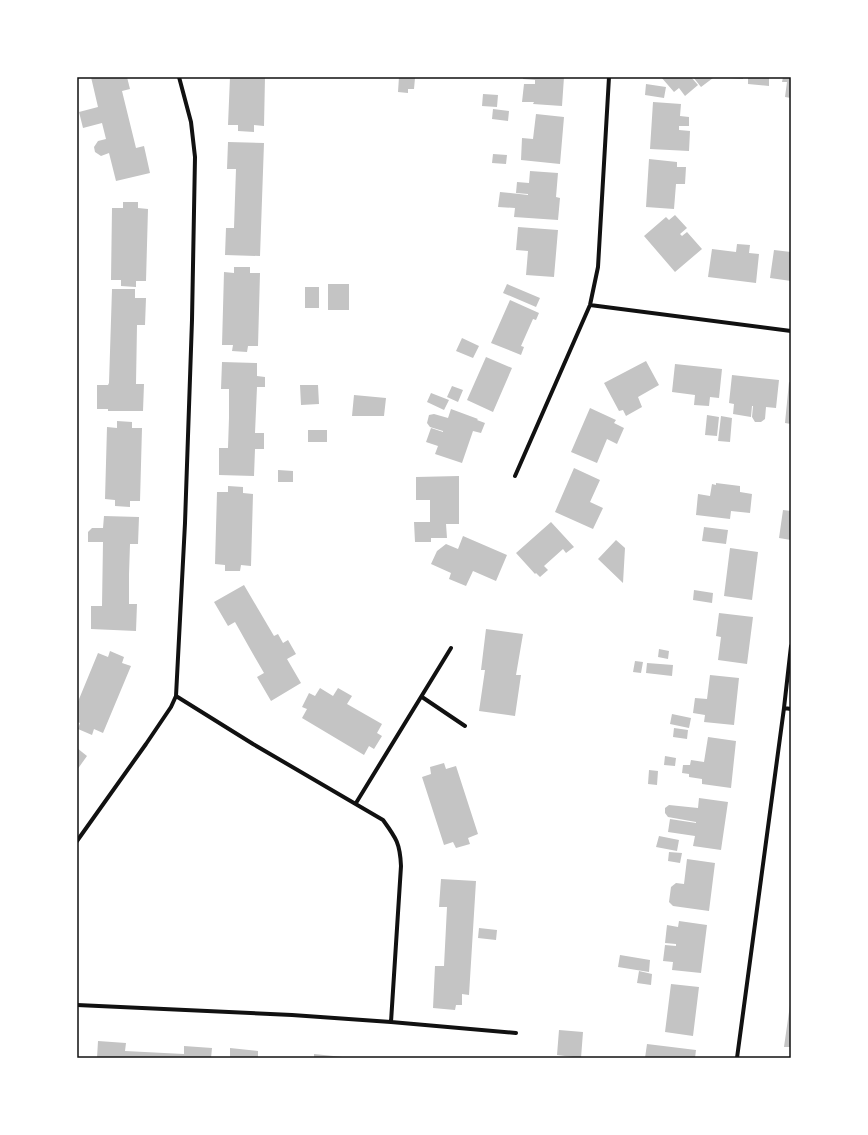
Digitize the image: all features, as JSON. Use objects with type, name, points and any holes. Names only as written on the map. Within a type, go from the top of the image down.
[{"type":"street","points":[[77,841],[146,744],[171,707],[176,696],[185,523],[192,320],[195,157],[191,122],[178,77]]},
{"type":"street","points":[[515,476],[590,305],[598,267],[609,77]]},
{"type":"street","points":[[590,305],[791,331]]},
{"type":"street","points":[[738,1058],[791,646]]},
{"type":"street","points":[[356,803],[451,648]]},
{"type":"street","points":[[176,696],[253,744],[383,820],[394,834],[400,850],[401,866],[390,1022]]},
{"type":"street","points":[[422,697],[465,726]]},
{"type":"street","points":[[784,708],[791,709]]},
{"type":"street","points":[[77,1005],[292,1015],[516,1033]]},
{"type":"building","points":[[91,77],[127,77],[130,89],[122,91],[136,148],[144,146],[150,173],[116,181],[109,153],[101,156],[95,152],[94,147],[98,141],[106,139],[102,123],[83,128],[79,112],[98,107]]},
{"type":"building","points":[[230,77],[265,77],[264,126],[254,125],[254,132],[238,131],[238,125],[228,125]]},
{"type":"building","points":[[399,77],[415,78],[414,89],[408,89],[408,93],[398,92]]},
{"type":"building","points":[[523,77],[564,77],[562,106],[522,102],[524,84],[535,84],[535,80],[523,79]]},
{"type":"building","points":[[661,77],[691,77],[698,85],[685,96],[679,88],[674,92]]},
{"type":"building","points":[[693,77],[712,77],[713,78],[701,87]]},
{"type":"building","points":[[743,77],[743,79],[730,78]]},
{"type":"building","points":[[748,77],[769,77],[769,86],[748,84]]},
{"type":"building","points":[[783,77],[791,77],[791,98],[785,97],[787,82],[782,82]]},
{"type":"building","points":[[646,84],[666,87],[664,98],[645,95]]},
{"type":"building","points":[[483,94],[498,95],[497,107],[482,106]]},
{"type":"building","points":[[653,102],[681,104],[680,116],[689,117],[689,126],[679,126],[679,130],[690,131],[689,151],[650,149]]},
{"type":"building","points":[[493,109],[509,111],[508,121],[492,119]]},
{"type":"building","points":[[536,114],[564,117],[560,164],[521,160],[522,138],[533,139]]},
{"type":"building","points":[[228,142],[264,143],[260,256],[225,255],[226,228],[234,228],[236,169],[227,169]]},
{"type":"building","points":[[493,154],[507,155],[506,164],[492,163]]},
{"type":"building","points":[[649,159],[677,162],[677,167],[686,167],[685,184],[676,184],[674,209],[646,207]]},
{"type":"building","points":[[530,171],[558,173],[556,197],[560,198],[558,220],[514,217],[515,208],[498,207],[500,192],[528,195],[516,193],[517,182],[529,183]]},
{"type":"building","points":[[123,202],[138,202],[138,208],[148,209],[146,281],[136,281],[136,287],[121,286],[121,280],[111,280],[112,208],[123,208]]},
{"type":"building","points":[[675,215],[687,228],[680,234],[682,236],[687,232],[702,249],[675,272],[644,236],[666,217],[669,220]]},
{"type":"building","points":[[518,227],[558,230],[554,277],[526,275],[528,251],[516,250]]},
{"type":"building","points":[[737,244],[750,245],[749,253],[759,254],[756,283],[708,277],[712,249],[736,252]]},
{"type":"building","points":[[774,250],[791,252],[791,281],[770,278]]},
{"type":"building","points":[[234,267],[250,267],[250,273],[260,273],[258,346],[248,346],[247,352],[232,351],[233,345],[222,345],[224,272],[234,273]]},
{"type":"building","points":[[328,284],[349,284],[349,310],[328,310]]},
{"type":"building","points":[[507,284],[540,298],[536,307],[503,293]]},
{"type":"building","points":[[305,287],[319,287],[319,308],[305,308]]},
{"type":"building","points":[[112,289],[135,289],[135,298],[146,298],[145,325],[137,325],[136,384],[144,384],[143,411],[108,411],[108,409],[97,409],[97,385],[108,385],[109,383]]},
{"type":"building","points":[[510,300],[539,313],[536,320],[533,319],[521,346],[524,347],[521,355],[491,343]]},
{"type":"building","points":[[462,338],[479,346],[473,358],[456,351]]},
{"type":"building","points":[[486,357],[512,368],[493,412],[467,400]]},
{"type":"building","points":[[646,361],[659,385],[638,397],[642,407],[626,416],[623,410],[619,411],[604,383]]},
{"type":"building","points":[[222,362],[257,363],[257,376],[265,377],[265,387],[257,387],[255,433],[264,433],[264,449],[255,449],[254,476],[219,475],[219,448],[228,448],[229,418],[229,389],[221,389]]},
{"type":"building","points":[[675,364],[722,369],[719,398],[710,397],[709,406],[694,405],[695,395],[672,392]]},
{"type":"building","points":[[732,375],[779,380],[776,408],[766,407],[765,419],[761,422],[755,422],[752,417],[753,406],[751,417],[733,414],[734,404],[729,403]]},
{"type":"building","points":[[789,382],[791,383],[791,424],[785,423]]},
{"type":"building","points":[[300,385],[318,385],[319,404],[301,405]]},
{"type":"building","points":[[452,386],[463,390],[458,402],[447,397]]},
{"type":"building","points":[[431,393],[449,400],[444,410],[427,402]]},
{"type":"building","points":[[354,395],[386,398],[384,416],[352,416]]},
{"type":"building","points":[[590,408],[616,420],[614,423],[624,428],[617,444],[607,439],[597,463],[571,452]]},
{"type":"building","points":[[451,409],[485,423],[481,433],[473,431],[462,463],[435,454],[438,446],[426,442],[431,428],[443,432],[430,427],[427,423],[429,415],[434,414],[448,418]]},
{"type":"building","points":[[707,415],[719,417],[717,436],[705,435]]},
{"type":"building","points":[[721,416],[732,418],[730,442],[718,441]]},
{"type":"building","points":[[117,421],[132,422],[132,428],[142,428],[140,501],[130,501],[130,507],[115,506],[115,500],[105,499],[107,427],[117,428]]},
{"type":"building","points":[[308,430],[327,430],[327,442],[308,442]]},
{"type":"building","points":[[574,468],[600,480],[590,502],[603,508],[593,529],[555,512]]},
{"type":"building","points":[[278,470],[293,471],[293,482],[278,482]]},
{"type":"building","points":[[459,476],[459,524],[446,524],[447,538],[431,538],[431,542],[415,542],[414,522],[430,522],[430,500],[416,500],[416,477]]},
{"type":"building","points":[[716,483],[740,486],[740,492],[752,494],[750,513],[731,511],[730,519],[696,515],[698,494],[710,496],[712,484],[716,485]]},
{"type":"building","points":[[228,486],[243,487],[243,493],[253,494],[251,566],[241,565],[240,571],[225,571],[225,565],[215,564],[217,492],[228,492]]},
{"type":"building","points":[[783,510],[791,511],[791,540],[779,538]]},
{"type":"building","points":[[104,516],[139,517],[138,544],[130,544],[129,574],[129,604],[137,604],[136,631],[91,629],[91,606],[102,606],[103,542],[88,542],[88,532],[92,528],[103,528]]},
{"type":"building","points":[[551,522],[574,547],[566,553],[563,549],[544,566],[548,570],[540,577],[536,573],[535,574],[516,553]]},
{"type":"building","points":[[704,527],[728,530],[726,544],[702,541]]},
{"type":"building","points":[[463,536],[507,555],[496,581],[473,571],[466,586],[449,579],[451,573],[431,564],[437,551],[446,544],[458,549]]},
{"type":"building","points":[[616,540],[625,548],[623,583],[598,559]]},
{"type":"building","points":[[730,548],[758,552],[752,600],[724,596]]},
{"type":"building","points":[[244,585],[274,636],[278,634],[283,643],[288,640],[296,654],[287,659],[301,683],[271,701],[257,677],[264,673],[235,622],[228,626],[214,602]]},
{"type":"building","points":[[694,590],[713,593],[712,603],[693,600]]},
{"type":"building","points":[[719,613],[753,617],[747,664],[718,660],[721,637],[716,636]]},
{"type":"building","points":[[486,629],[523,634],[516,675],[521,675],[515,716],[479,711],[485,670],[481,670]]},
{"type":"building","points":[[659,649],[669,651],[668,659],[658,657]]},
{"type":"building","points":[[110,651],[124,657],[122,663],[131,666],[103,733],[94,729],[92,735],[78,729],[80,723],[77,722],[77,704],[98,653],[108,657]]},
{"type":"building","points":[[635,661],[643,662],[641,673],[633,672]]},
{"type":"building","points":[[647,663],[673,665],[672,676],[646,673]]},
{"type":"building","points":[[710,675],[739,678],[734,725],[704,722],[705,715],[693,713],[695,698],[707,699]]},
{"type":"building","points":[[320,688],[333,696],[338,688],[352,696],[347,704],[382,724],[377,733],[382,736],[374,749],[369,746],[364,755],[302,718],[307,709],[302,707],[309,693],[315,696]]},
{"type":"building","points":[[672,714],[691,718],[689,728],[670,724]]},
{"type":"building","points":[[674,728],[688,730],[687,739],[673,737]]},
{"type":"building","points":[[708,737],[736,741],[731,788],[702,784],[702,779],[689,777],[689,774],[682,773],[683,765],[690,765],[691,760],[704,762]]},
{"type":"building","points":[[77,748],[87,756],[77,770]]},
{"type":"building","points":[[665,756],[676,758],[675,766],[664,765]]},
{"type":"building","points":[[444,763],[446,769],[456,766],[478,834],[468,838],[470,844],[456,848],[453,842],[444,845],[422,777],[431,774],[430,767]]},
{"type":"building","points":[[649,770],[658,771],[657,785],[648,784]]},
{"type":"building","points":[[699,798],[728,802],[721,850],[693,846],[695,836],[668,832],[670,819],[696,822],[668,817],[665,813],[665,808],[669,805],[698,808]]},
{"type":"building","points":[[659,836],[679,840],[677,851],[656,847]]},
{"type":"building","points":[[669,852],[682,853],[680,863],[668,861]]},
{"type":"building","points":[[687,859],[715,863],[709,911],[673,906],[669,902],[671,887],[676,883],[684,884]]},
{"type":"building","points":[[441,879],[476,881],[469,995],[462,994],[462,1005],[456,1005],[455,1010],[433,1008],[435,966],[444,966],[447,907],[439,907]]},
{"type":"building","points":[[679,921],[707,925],[701,973],[672,970],[673,962],[663,961],[665,945],[676,946],[676,944],[665,943],[667,925],[678,927]]},
{"type":"building","points":[[479,928],[497,930],[496,940],[478,938]]},
{"type":"building","points":[[620,955],[650,960],[649,972],[618,967]]},
{"type":"building","points":[[639,971],[652,974],[651,985],[637,983]]},
{"type":"building","points":[[671,984],[699,987],[693,1036],[665,1032]]},
{"type":"building","points":[[790,1005],[791,1047],[784,1047]]},
{"type":"building","points":[[559,1030],[583,1032],[581,1058],[557,1055]]},
{"type":"building","points":[[98,1041],[126,1043],[125,1051],[184,1054],[184,1046],[212,1048],[211,1058],[97,1058]]},
{"type":"building","points":[[647,1044],[696,1050],[695,1058],[645,1058]]},
{"type":"building","points":[[230,1048],[258,1051],[258,1058],[230,1058]]},
{"type":"building","points":[[314,1054],[343,1057],[343,1058],[314,1058]]}]
